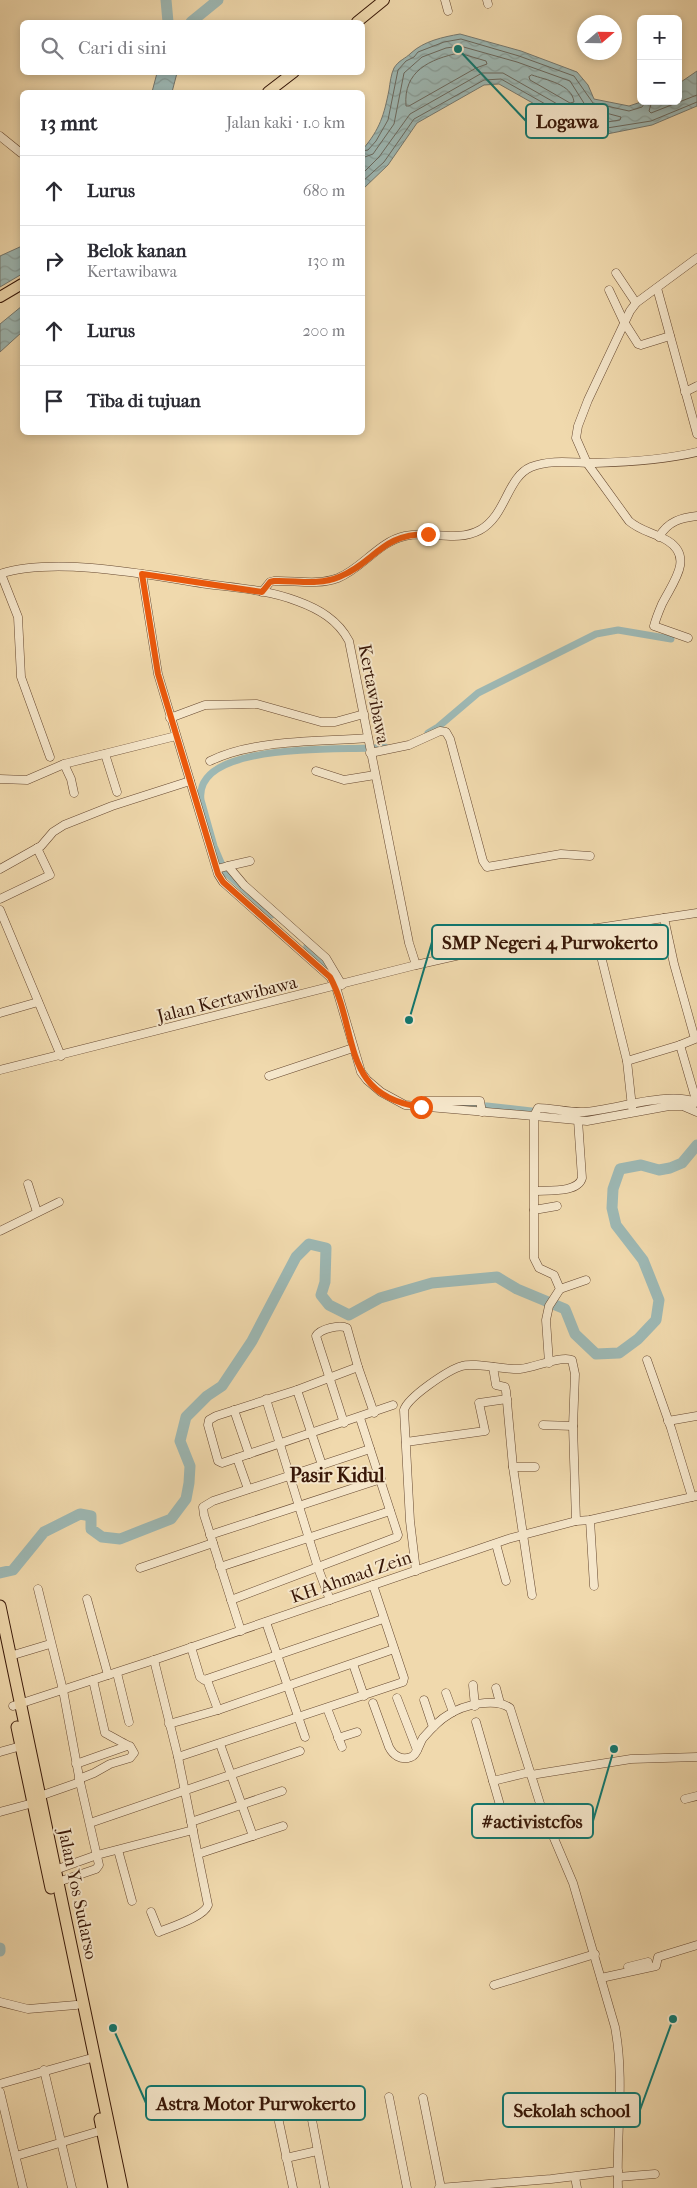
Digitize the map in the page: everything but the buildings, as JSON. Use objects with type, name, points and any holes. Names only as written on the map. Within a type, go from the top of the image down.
[{"type":"highway","name":"Jalan Yos Sudarso","points":[[0,1606],[10,1656],[20,1746],[58,1882],[122,2188]]},
{"type":"highway","name":"Jalan Yos Sudarso","points":[[0,1642],[36,1800],[114,2188]]},
{"type":"main road","points":[[359,20],[384,0]]},
{"type":"main road","points":[[271,90],[290,75]]},
{"type":"main road","points":[[0,297],[20,285]]},
{"type":"street","points":[[445,0],[448,11]]},
{"type":"street","points":[[0,136],[20,153]]},
{"type":"street","points":[[688,638],[654,626],[663,603],[676,580],[680,564],[677,551],[661,534],[639,528],[629,521],[576,441],[578,426],[636,303],[657,290],[697,258]]},
{"type":"street","points":[[616,273],[636,303]]},
{"type":"street","points":[[609,290],[639,345],[670,336]]},
{"type":"street","points":[[657,290],[697,434]]},
{"type":"street","points":[[685,392],[697,386]]},
{"type":"street","points":[[262,592],[270,582],[274,581],[312,583],[338,578],[358,567],[390,542],[403,536],[421,534],[454,537],[479,531],[491,523],[500,511],[523,471],[546,463],[643,461],[697,452]]},
{"type":"street","points":[[661,534],[678,518],[697,516]]},
{"type":"street","name":"Kertawibawa","points":[[0,574],[23,568],[38,567],[89,568],[142,574],[262,592],[296,600],[329,616],[345,632],[352,652],[370,752],[409,943],[416,965]]},
{"type":"street","points":[[0,574],[18,617],[21,677],[50,757]]},
{"type":"street","points":[[142,574],[156,664],[170,718],[190,781],[222,868],[223,882],[335,970],[357,1063],[367,1080],[381,1092],[405,1105],[482,1107],[578,1120],[600,1120],[632,1107]]},
{"type":"street","points":[[170,718],[205,705],[257,704],[321,722],[335,722],[364,716]]},
{"type":"street","points":[[370,752],[409,744],[440,731],[446,732],[450,739],[483,861],[487,867],[561,854],[590,856]]},
{"type":"street","points":[[0,779],[27,780],[64,764],[176,736]]},
{"type":"street","points":[[210,761],[227,754],[300,742],[369,740]]},
{"type":"street","points":[[105,754],[118,792]]},
{"type":"street","points":[[64,764],[71,778],[74,793]]},
{"type":"street","points":[[316,771],[344,780],[375,774]]},
{"type":"street","points":[[0,869],[37,848],[52,832],[64,825],[119,804],[190,781]]},
{"type":"street","points":[[0,899],[50,875],[37,848]]},
{"type":"street","points":[[222,868],[250,861]]},
{"type":"street","points":[[222,868],[244,885],[312,951]]},
{"type":"street","points":[[0,910],[61,1056]]},
{"type":"street","name":"Jalan Kertawibawa","points":[[0,1070],[339,986],[416,965],[537,938],[697,913]]},
{"type":"street","points":[[628,1061],[696,1039],[674,964],[664,918]]},
{"type":"street","points":[[594,928],[628,1061],[632,1107]]},
{"type":"street","points":[[0,936],[9,933]]},
{"type":"street","points":[[0,1013],[38,1002]]},
{"type":"street","points":[[536,1113],[581,1113],[632,1107],[695,1105],[680,1045]]},
{"type":"street","points":[[269,1076],[353,1048]]},
{"type":"street","points":[[536,1113],[534,1249],[536,1264],[554,1275],[558,1292]]},
{"type":"street","points":[[535,1191],[561,1190],[581,1184],[578,1120]]},
{"type":"street","points":[[28,1184],[37,1212]]},
{"type":"street","points":[[0,1220],[1,1230],[59,1202]]},
{"type":"street","points":[[534,1210],[557,1206]]},
{"type":"street","points":[[549,1363],[546,1326],[549,1306],[558,1292],[586,1280]]},
{"type":"street","points":[[344,1423],[316,1336],[320,1331],[343,1326],[347,1328],[374,1413]]},
{"type":"street","points":[[416,1571],[410,1522],[404,1410],[408,1402],[430,1385],[462,1366],[522,1369],[565,1358],[572,1360],[574,1365],[573,1426],[576,1521]]},
{"type":"street","points":[[647,1360],[694,1497]]},
{"type":"street","points":[[358,1367],[209,1420],[208,1425],[218,1461],[222,1463],[360,1418],[393,1405]]},
{"type":"street","points":[[493,1367],[495,1383],[506,1389],[513,1467],[532,1595]]},
{"type":"street","points":[[297,1390],[322,1464]]},
{"type":"street","points":[[266,1399],[318,1568],[330,1600]]},
{"type":"street","points":[[406,1442],[484,1432],[480,1403],[507,1399]]},
{"type":"street","points":[[234,1410],[249,1454]]},
{"type":"street","points":[[668,1422],[697,1416]]},
{"type":"street","points":[[231,1600],[395,1539],[398,1535],[360,1418]]},
{"type":"street","points":[[544,1425],[573,1426]]},
{"type":"street","points":[[240,1631],[211,1539],[203,1506],[248,1489],[370,1449]]},
{"type":"street","points":[[237,1458],[248,1489]]},
{"type":"street","points":[[513,1467],[535,1467]]},
{"type":"street","points":[[140,1568],[211,1539],[381,1479]]},
{"type":"street","name":"KH Ahmad Zein","points":[[16,1706],[522,1535],[576,1521],[590,1520],[694,1497]]},
{"type":"street","points":[[220,1567],[390,1511]]},
{"type":"street","points":[[590,1520],[594,1586]]},
{"type":"street","points":[[496,1544],[506,1581]]},
{"type":"street","points":[[178,1757],[403,1682],[404,1678],[372,1585]]},
{"type":"street","points":[[38,1589],[50,1644],[63,1690],[76,1764],[99,1865],[96,1870],[58,1882]]},
{"type":"street","points":[[87,1599],[108,1675]]},
{"type":"street","points":[[191,1647],[200,1677],[207,1680],[383,1619]]},
{"type":"street","points":[[266,1622],[305,1737]]},
{"type":"street","points":[[10,1656],[50,1644]]},
{"type":"street","points":[[169,1724],[287,1687],[394,1649]]},
{"type":"street","points":[[151,1912],[159,1932],[192,1919],[208,1908],[178,1757],[154,1660]]},
{"type":"street","points":[[353,1664],[364,1696]]},
{"type":"street","points":[[117,1673],[129,1722]]},
{"type":"street","points":[[0,1812],[36,1800],[94,1774],[110,1764],[132,1757],[133,1750],[130,1746],[126,1746],[118,1738],[105,1732],[93,1680]]},
{"type":"street","points":[[207,1680],[218,1710]]},
{"type":"street","points":[[473,1685],[475,1706]]},
{"type":"street","points":[[496,1688],[500,1703]]},
{"type":"street","points":[[446,1693],[453,1712]]},
{"type":"street","points":[[397,1698],[417,1750]]},
{"type":"street","points":[[424,1700],[434,1727]]},
{"type":"street","points":[[373,1703],[392,1753],[404,1758],[411,1757],[422,1739],[453,1712],[475,1706],[500,1703],[510,1708],[530,1774],[551,1833],[568,1870],[595,1954],[618,2045],[618,2188]]},
{"type":"street","points":[[327,1708],[342,1747]]},
{"type":"street","points":[[476,1722],[502,1812]]},
{"type":"street","points":[[338,1738],[357,1732]]},
{"type":"street","points":[[220,1744],[253,1836]]},
{"type":"street","points":[[0,1752],[20,1746]]},
{"type":"street","points":[[76,1764],[126,1746]]},
{"type":"street","points":[[90,1823],[300,1751]]},
{"type":"street","points":[[493,1781],[631,1759],[697,1756]]},
{"type":"street","points":[[191,1822],[282,1791]]},
{"type":"street","points":[[685,1799],[697,1796]]},
{"type":"street","points":[[198,1854],[283,1826]]},
{"type":"street","points":[[55,1870],[97,1855],[193,1830]]},
{"type":"street","points":[[118,1850],[132,1901]]},
{"type":"street","points":[[601,1976],[656,1966],[658,1957],[697,1945]]},
{"type":"street","points":[[494,1986],[595,1954]]},
{"type":"street","points":[[601,1976],[648,1962]]},
{"type":"street","points":[[0,2002],[28,2008],[76,2004]]},
{"type":"street","points":[[0,2084],[88,2059]]},
{"type":"street","points":[[44,2070],[72,2188]]},
{"type":"street","points":[[0,2092],[23,2188]]},
{"type":"street","points":[[389,2098],[406,2188]]},
{"type":"street","points":[[423,2098],[440,2188],[618,2174],[656,2174]]},
{"type":"street","points":[[308,2099],[325,2188]]},
{"type":"street","points":[[279,2122],[293,2188]]},
{"type":"street","points":[[16,2156],[103,2130]]},
{"type":"street","points":[[286,2158],[317,2152]]},
{"type":"street","points":[[575,2177],[577,2188]]},
{"type":"water","points":[[460,34],[521,51],[577,72],[588,85],[594,99],[629,106],[637,103],[637,105],[682,105],[682,81],[697,71],[697,106],[652,125],[607,134],[568,123],[499,84],[484,85],[417,123],[388,165],[365,187],[365,146],[374,135],[380,121],[394,68],[416,49],[440,38]]},
{"type":"water","points":[[156,75],[176,75],[173,90],[153,90]]},
{"type":"water","points":[[20,247],[20,275],[0,287],[0,256]]},
{"type":"water","points":[[20,308],[20,334],[0,352],[0,324]]},
{"type":"waterway","points":[[166,0],[168,20]]},
{"type":"waterway","points":[[193,20],[218,0]]},
{"type":"waterway","points":[[428,733],[438,727],[478,693],[596,634],[618,630],[671,639]]},
{"type":"waterway","points":[[272,915],[225,872],[214,846],[201,800],[205,780],[221,767],[246,758],[308,750],[385,747]]},
{"type":"waterway","points":[[307,946],[330,967]]},
{"type":"waterway","points":[[577,1115],[593,1116],[625,1108],[665,1103]]},
{"type":"waterway","points":[[443,1105],[487,1106],[566,1115]]},
{"type":"waterway","points":[[0,1573],[13,1570],[44,1532],[80,1514],[91,1516],[91,1529],[102,1537],[120,1539],[171,1519],[186,1499],[189,1483],[190,1466],[180,1441],[186,1417],[207,1396],[222,1386],[252,1341],[296,1257],[309,1244],[326,1248],[325,1282],[321,1295],[329,1305],[349,1315],[380,1298],[432,1283],[497,1277],[517,1289],[565,1309],[575,1334],[596,1354],[619,1353],[638,1339],[656,1320],[659,1300],[643,1260],[616,1225],[612,1208],[613,1189],[620,1169],[641,1165],[659,1170],[670,1168],[682,1163],[697,1145]]},
{"type":"place","name":"Logawa","points":[[458,49]]},
{"type":"place","name":"SMP Negeri 4 Purwokerto","points":[[409,1020]]},
{"type":"place","name":"#activistcfos","points":[[614,1749]]},
{"type":"place","name":"Sekolah school","points":[[673,2019]]},
{"type":"place","name":"Astra Motor Purwokerto","points":[[113,2028]]},
{"type":"district","name":"Pasir Kidul","points":[[337,1475]]},
{"type":"route","points":[[421,1107],[405,1105],[381,1092],[367,1080],[357,1063],[336,987],[328,974],[223,882],[218,874],[158,674],[142,574],[262,592],[266,585],[274,581],[312,583],[338,578],[358,567],[376,551],[390,542],[403,536],[428,534]]}]
